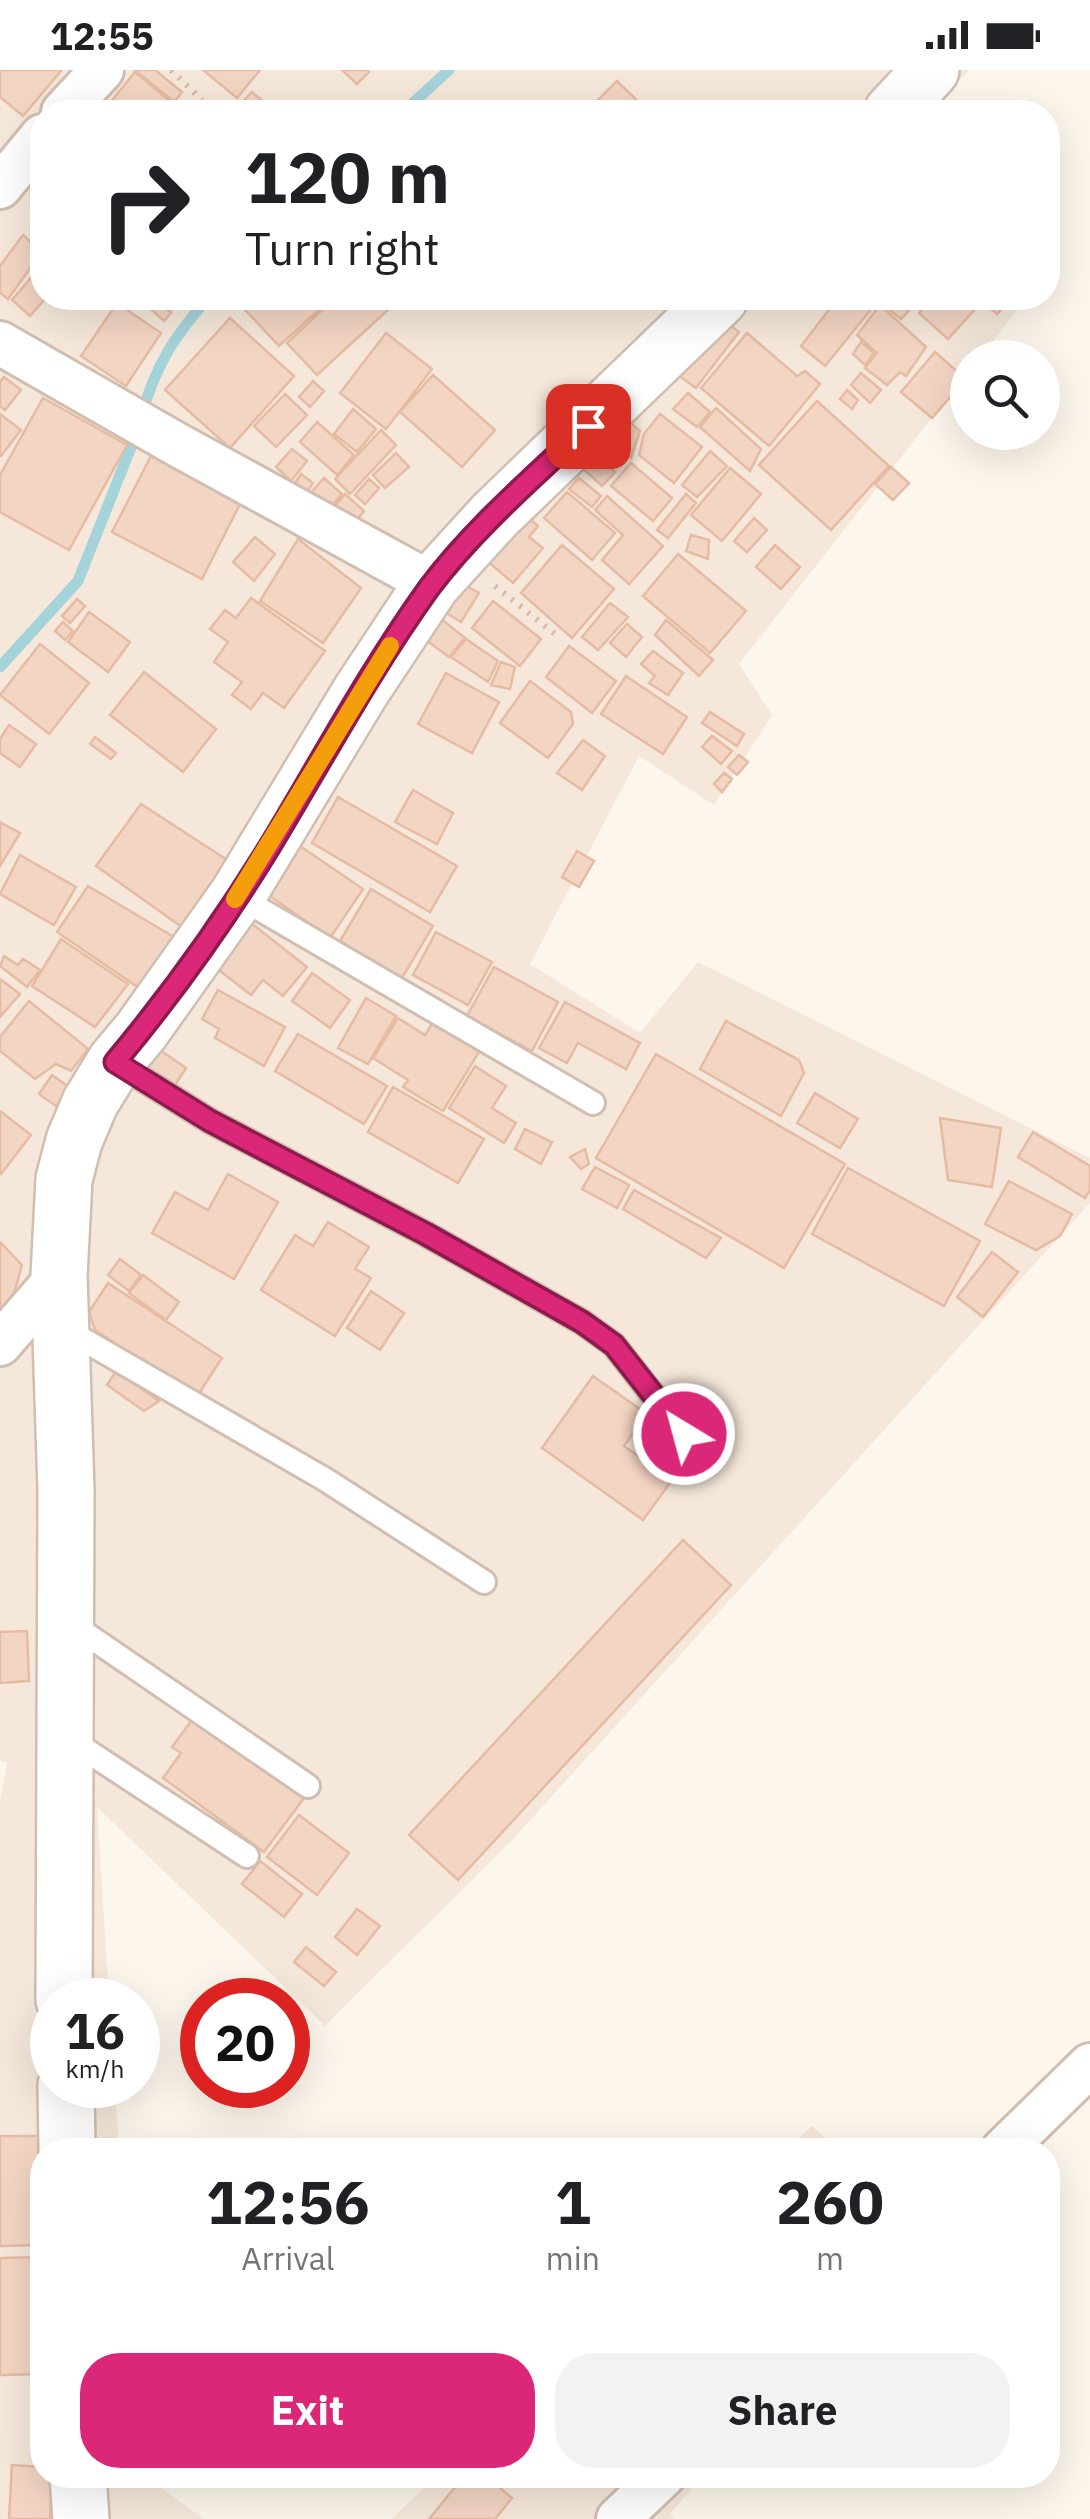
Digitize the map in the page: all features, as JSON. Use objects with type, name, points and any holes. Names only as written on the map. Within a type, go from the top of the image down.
[{"type":"street","points":[[74,100],[102,70]]},
{"type":"street","points":[[903,100],[931,70]]},
{"type":"street","points":[[0,187],[30,151]]},
{"type":"street","points":[[64,1978],[66,1621],[60,1301],[64,1180],[74,1141],[115,1062],[142,1031],[237,896],[370,678],[445,570],[494,516],[708,310]]},
{"type":"street","points":[[0,343],[176,444],[445,570]]},
{"type":"street","points":[[0,1344],[60,1301]]},
{"type":"street","points":[[1015,2138],[1090,2065]]},
{"type":"street","points":[[66,2108],[66,2138]]},
{"type":"street","points":[[79,2488],[80,2519]]},
{"type":"street","points":[[618,2519],[650,2488]]},
{"type":"lane","points":[[237,896],[594,1103]]},
{"type":"lane","points":[[115,1062],[210,1121],[426,1234],[582,1322],[614,1345],[684,1434]]},
{"type":"lane","points":[[60,1301],[484,1582]]},
{"type":"lane","points":[[66,1621],[308,1786]]},
{"type":"lane","points":[[66,1736],[247,1856]]},
{"type":"path","points":[[171,70],[202,100]]},
{"type":"path","points":[[445,570],[560,638]]},
{"type":"shaded area","points":[[0,70],[969,70],[941,100],[30,100],[30,310],[1017,310],[994,340],[950,340],[950,395],[739,664],[772,715],[714,805],[639,756],[530,964],[640,1033],[698,962],[1090,1158],[1090,1203],[514,1838],[325,2026],[310,2012],[310,1978],[275,1978],[97,1807],[108,1978],[30,1978],[30,2108],[116,2108],[118,2138],[30,2138],[30,2488],[162,2488],[204,2519],[0,2519],[0,1801],[7,1763],[0,1761]]},
{"type":"shaded area","points":[[812,2126],[826,2138],[799,2138]]},
{"type":"shaded area","points":[[424,2488],[693,2488],[670,2514],[675,2519],[391,2519]]},
{"type":"building","points":[[0,70],[61,70],[37,100],[30,100],[30,108],[23,116],[0,97]]},
{"type":"building","points":[[135,70],[155,70],[182,92],[172,100]]},
{"type":"building","points":[[203,70],[260,70],[237,98]]},
{"type":"building","points":[[342,70],[367,70],[369,72],[357,84]]},
{"type":"building","points":[[135,72],[169,100],[112,100]]},
{"type":"building","points":[[617,81],[637,100],[598,100]]},
{"type":"building","points":[[252,92],[261,100],[244,100]]},
{"type":"building","points":[[23,235],[30,241],[30,269],[8,299],[0,293],[0,266]]},
{"type":"building","points":[[30,279],[30,310],[35,310],[30,316],[12,300]]},
{"type":"building","points":[[112,310],[127,310],[161,333],[126,386],[81,356]]},
{"type":"building","points":[[152,310],[171,313],[164,321]]},
{"type":"building","points":[[245,310],[319,310],[279,346]]},
{"type":"building","points":[[322,310],[388,310],[317,375],[287,343]]},
{"type":"building","points":[[829,310],[870,310],[825,366],[801,346]]},
{"type":"building","points":[[876,310],[885,310],[926,347],[906,376],[900,372],[887,385],[865,368],[877,353],[857,335]]},
{"type":"building","points":[[890,310],[909,310],[901,319]]},
{"type":"building","points":[[922,310],[974,310],[948,339],[919,313]]},
{"type":"building","points":[[718,316],[739,332],[696,388],[674,372]]},
{"type":"building","points":[[230,318],[294,376],[230,448],[165,390]]},
{"type":"building","points":[[386,333],[432,369],[386,429],[340,393]]},
{"type":"building","points":[[747,333],[797,376],[805,371],[820,384],[769,446],[701,388]]},
{"type":"building","points":[[861,342],[874,353],[865,365],[853,354]]},
{"type":"building","points":[[935,352],[950,365],[950,397],[932,418],[901,392]]},
{"type":"building","points":[[861,373],[881,390],[870,403],[851,385]]},
{"type":"building","points":[[433,375],[495,430],[462,467],[400,412]]},
{"type":"building","points":[[4,377],[21,390],[5,410],[0,406],[0,382]]},
{"type":"building","points":[[313,381],[324,391],[310,407],[299,397]]},
{"type":"building","points":[[847,390],[858,400],[852,409],[840,399]]},
{"type":"building","points":[[688,393],[710,412],[697,427],[673,409]]},
{"type":"building","points":[[285,394],[307,415],[276,447],[254,426]]},
{"type":"building","points":[[43,398],[127,445],[69,550],[0,512],[0,475]]},
{"type":"building","points":[[817,401],[889,466],[831,530],[759,465]]},
{"type":"building","points":[[716,408],[761,449],[750,471],[700,427]]},
{"type":"building","points":[[353,409],[376,429],[357,452],[334,434]]},
{"type":"building","points":[[0,414],[21,430],[1,456],[0,456]]},
{"type":"building","points":[[660,414],[702,447],[674,483],[639,455],[644,434]]},
{"type":"building","points":[[622,416],[640,431],[631,458],[606,440]]},
{"type":"building","points":[[317,422],[354,455],[337,475],[300,442]]},
{"type":"building","points":[[381,430],[396,445],[350,494],[335,479]]},
{"type":"building","points":[[292,449],[307,461],[291,481],[276,467]]},
{"type":"building","points":[[593,451],[615,472],[602,486],[580,466]]},
{"type":"building","points":[[710,451],[727,466],[697,497],[682,485]]},
{"type":"building","points":[[396,453],[409,467],[385,488],[373,475]]},
{"type":"building","points":[[152,454],[242,500],[202,579],[112,532]]},
{"type":"building","points":[[631,463],[672,498],[653,521],[611,486]]},
{"type":"building","points":[[891,467],[909,483],[893,500],[875,484]]},
{"type":"building","points":[[730,468],[761,494],[722,541],[691,515]]},
{"type":"building","points":[[301,474],[313,483],[307,492],[295,483]]},
{"type":"building","points":[[324,478],[342,494],[326,512],[308,496]]},
{"type":"building","points":[[579,478],[601,496],[592,507],[569,489]]},
{"type":"building","points":[[369,479],[379,488],[365,504],[355,495]]},
{"type":"building","points":[[567,492],[615,533],[592,560],[544,518]]},
{"type":"building","points":[[345,494],[364,511],[348,530],[329,513]]},
{"type":"building","points":[[686,494],[696,503],[668,538],[657,530]]},
{"type":"building","points":[[607,496],[663,546],[629,584],[602,560],[623,535],[595,510]]},
{"type":"building","points":[[524,513],[538,526],[529,537],[543,548],[513,583],[485,559]]},
{"type":"building","points":[[754,518],[767,530],[747,552],[734,541]]},
{"type":"building","points":[[691,535],[709,540],[708,559],[686,551]]},
{"type":"building","points":[[255,537],[275,554],[254,581],[233,562]]},
{"type":"building","points":[[298,539],[361,588],[323,643],[260,601]]},
{"type":"building","points":[[562,545],[614,589],[572,638],[521,593]]},
{"type":"building","points":[[775,545],[800,567],[781,589],[756,567]]},
{"type":"building","points":[[678,554],[746,611],[710,653],[643,596]]},
{"type":"building","points":[[459,582],[479,593],[461,622],[440,609]]},
{"type":"building","points":[[251,598],[325,651],[284,708],[263,693],[251,709],[232,695],[242,682],[214,662],[228,642],[210,629],[225,610],[236,618]]},
{"type":"building","points":[[77,599],[85,606],[70,623],[62,616]]},
{"type":"building","points":[[493,601],[541,639],[520,666],[472,628]]},
{"type":"building","points":[[610,603],[628,617],[598,650],[582,637]]},
{"type":"building","points":[[89,612],[130,642],[108,672],[68,642]]},
{"type":"building","points":[[441,619],[465,638],[449,657],[426,640]]},
{"type":"building","points":[[666,620],[713,660],[699,676],[655,635]]},
{"type":"building","points":[[63,622],[73,631],[65,640],[55,631]]},
{"type":"building","points":[[627,624],[642,637],[626,657],[610,643]]},
{"type":"building","points":[[466,639],[498,661],[488,682],[451,657]]},
{"type":"building","points":[[40,644],[89,683],[49,734],[0,695]]},
{"type":"building","points":[[569,646],[616,681],[592,713],[546,677]]},
{"type":"building","points":[[653,651],[683,673],[668,695],[649,683],[655,676],[641,664]]},
{"type":"building","points":[[501,662],[515,667],[510,689],[491,685]]},
{"type":"building","points":[[144,672],[216,729],[183,772],[110,715]]},
{"type":"building","points":[[446,673],[499,702],[472,753],[418,724]]},
{"type":"building","points":[[626,676],[687,717],[663,754],[601,714]]},
{"type":"building","points":[[530,681],[571,712],[573,724],[548,758],[500,723]]},
{"type":"building","points":[[710,712],[744,734],[737,746],[702,723]]},
{"type":"building","points":[[9,725],[36,744],[20,767],[0,753],[0,739]]},
{"type":"building","points":[[712,736],[732,751],[721,764],[702,747]]},
{"type":"building","points":[[95,737],[116,753],[111,759],[90,744]]},
{"type":"building","points":[[583,740],[605,756],[582,790],[557,773]]},
{"type":"building","points":[[739,755],[748,762],[737,775],[728,767]]},
{"type":"building","points":[[724,773],[732,779],[722,792],[714,784]]},
{"type":"building","points":[[413,790],[453,813],[437,844],[395,822]]},
{"type":"building","points":[[338,797],[457,866],[430,912],[312,843]]},
{"type":"building","points":[[141,804],[235,865],[186,930],[96,866]]},
{"type":"building","points":[[0,822],[20,833],[0,866]]},
{"type":"building","points":[[300,846],[363,889],[330,938],[267,894]]},
{"type":"building","points":[[577,851],[594,861],[579,887],[562,877]]},
{"type":"building","points":[[20,855],[76,887],[54,925],[0,894]]},
{"type":"building","points":[[88,886],[179,940],[142,990],[57,932]]},
{"type":"building","points":[[371,889],[433,926],[402,978],[340,941]]},
{"type":"building","points":[[251,923],[307,967],[283,996],[263,980],[251,995],[215,967]]},
{"type":"building","points":[[436,932],[492,962],[468,1005],[413,975]]},
{"type":"building","points":[[61,939],[128,984],[95,1027],[32,986]]},
{"type":"building","points":[[4,956],[18,965],[23,959],[40,970],[27,987],[0,966]]},
{"type":"building","points":[[494,967],[558,1002],[532,1051],[467,1016]]},
{"type":"building","points":[[312,973],[350,1000],[330,1028],[292,1001]]},
{"type":"building","points":[[0,979],[20,994],[0,1017]]},
{"type":"building","points":[[218,990],[285,1027],[264,1066],[215,1038],[219,1029],[202,1019]]},
{"type":"building","points":[[366,998],[396,1016],[368,1064],[338,1048]]},
{"type":"building","points":[[29,1001],[88,1049],[71,1071],[56,1064],[35,1079],[0,1051],[0,1037]]},
{"type":"building","points":[[565,1002],[640,1043],[626,1069],[578,1043],[567,1063],[539,1048]]},
{"type":"building","points":[[398,1018],[425,1035],[435,1019],[482,1047],[443,1111],[403,1087],[408,1080],[373,1058]]},
{"type":"building","points":[[726,1021],[799,1060],[804,1073],[781,1116],[700,1069]]},
{"type":"building","points":[[298,1034],[387,1086],[364,1124],[275,1071]]},
{"type":"building","points":[[157,1048],[186,1068],[172,1090],[142,1069]]},
{"type":"building","points":[[656,1054],[845,1164],[784,1268],[596,1158]]},
{"type":"building","points":[[475,1066],[506,1086],[492,1108],[516,1123],[504,1143],[449,1108]]},
{"type":"building","points":[[52,1075],[69,1087],[56,1106],[39,1094]]},
{"type":"building","points":[[393,1087],[484,1139],[458,1183],[368,1132]]},
{"type":"building","points":[[815,1093],[858,1119],[840,1148],[797,1123]]},
{"type":"building","points":[[0,1111],[31,1135],[1,1174],[0,1173]]},
{"type":"building","points":[[940,1118],[1001,1128],[992,1187],[948,1180]]},
{"type":"building","points":[[525,1129],[552,1142],[541,1164],[515,1149]]},
{"type":"building","points":[[1033,1132],[1090,1166],[1090,1190],[1085,1198],[1018,1157]]},
{"type":"building","points":[[585,1149],[589,1164],[581,1169],[570,1157]]},
{"type":"building","points":[[595,1167],[629,1185],[617,1208],[582,1189]]},
{"type":"building","points":[[848,1168],[980,1241],[944,1306],[812,1234]]},
{"type":"building","points":[[228,1174],[278,1202],[234,1279],[152,1233],[175,1192],[208,1210]]},
{"type":"building","points":[[1009,1181],[1072,1214],[1060,1236],[1036,1250],[985,1224]]},
{"type":"building","points":[[634,1190],[721,1238],[706,1258],[623,1209]]},
{"type":"building","points":[[328,1222],[369,1247],[355,1269],[371,1278],[335,1336],[261,1290],[295,1235],[313,1246]]},
{"type":"building","points":[[0,1242],[22,1265],[15,1290],[0,1317]]},
{"type":"building","points":[[992,1252],[1018,1272],[983,1317],[957,1297]]},
{"type":"building","points":[[120,1259],[141,1275],[129,1291],[108,1275]]},
{"type":"building","points":[[143,1275],[179,1302],[166,1320],[129,1293]]},
{"type":"building","points":[[108,1283],[222,1358],[196,1398],[95,1330],[89,1312]]},
{"type":"building","points":[[371,1291],[404,1313],[380,1350],[347,1328]]},
{"type":"building","points":[[116,1371],[159,1401],[144,1411],[107,1385]]},
{"type":"building","points":[[593,1376],[647,1414],[624,1446],[672,1480],[643,1520],[542,1448]]},
{"type":"building","points":[[683,1540],[731,1585],[458,1880],[409,1835]]},
{"type":"building","points":[[27,1631],[29,1681],[0,1683],[0,1632]]},
{"type":"building","points":[[198,1712],[307,1794],[264,1852],[163,1778],[181,1753],[172,1747]]},
{"type":"building","points":[[299,1815],[349,1853],[317,1895],[267,1857]]},
{"type":"building","points":[[260,1861],[302,1894],[284,1917],[242,1884]]},
{"type":"building","points":[[357,1909],[380,1926],[357,1955],[335,1937]]},
{"type":"building","points":[[306,1947],[336,1972],[324,1986],[294,1962]]},
{"type":"building","points":[[0,2136],[42,2136],[30,2138],[30,2245],[0,2246]]},
{"type":"building","points":[[30,2257],[30,2374],[0,2375],[0,2258]]},
{"type":"building","points":[[12,2465],[30,2466],[30,2488],[51,2488],[50,2519],[9,2519]]},
{"type":"building","points":[[454,2488],[500,2488],[512,2498],[495,2519],[429,2519]]},
{"type":"waterway","points":[[416,100],[449,70]]},
{"type":"waterway","points":[[142,414],[168,352],[198,310]]},
{"type":"waterway","points":[[0,667],[78,581],[137,432]]},
{"type":"slow traffic","points":[[235,899],[390,646]]},
{"type":"route","points":[[588,426],[494,516],[432,584],[237,896],[142,1031],[115,1062],[210,1121],[426,1234],[582,1322],[614,1345],[684,1434]]}]
